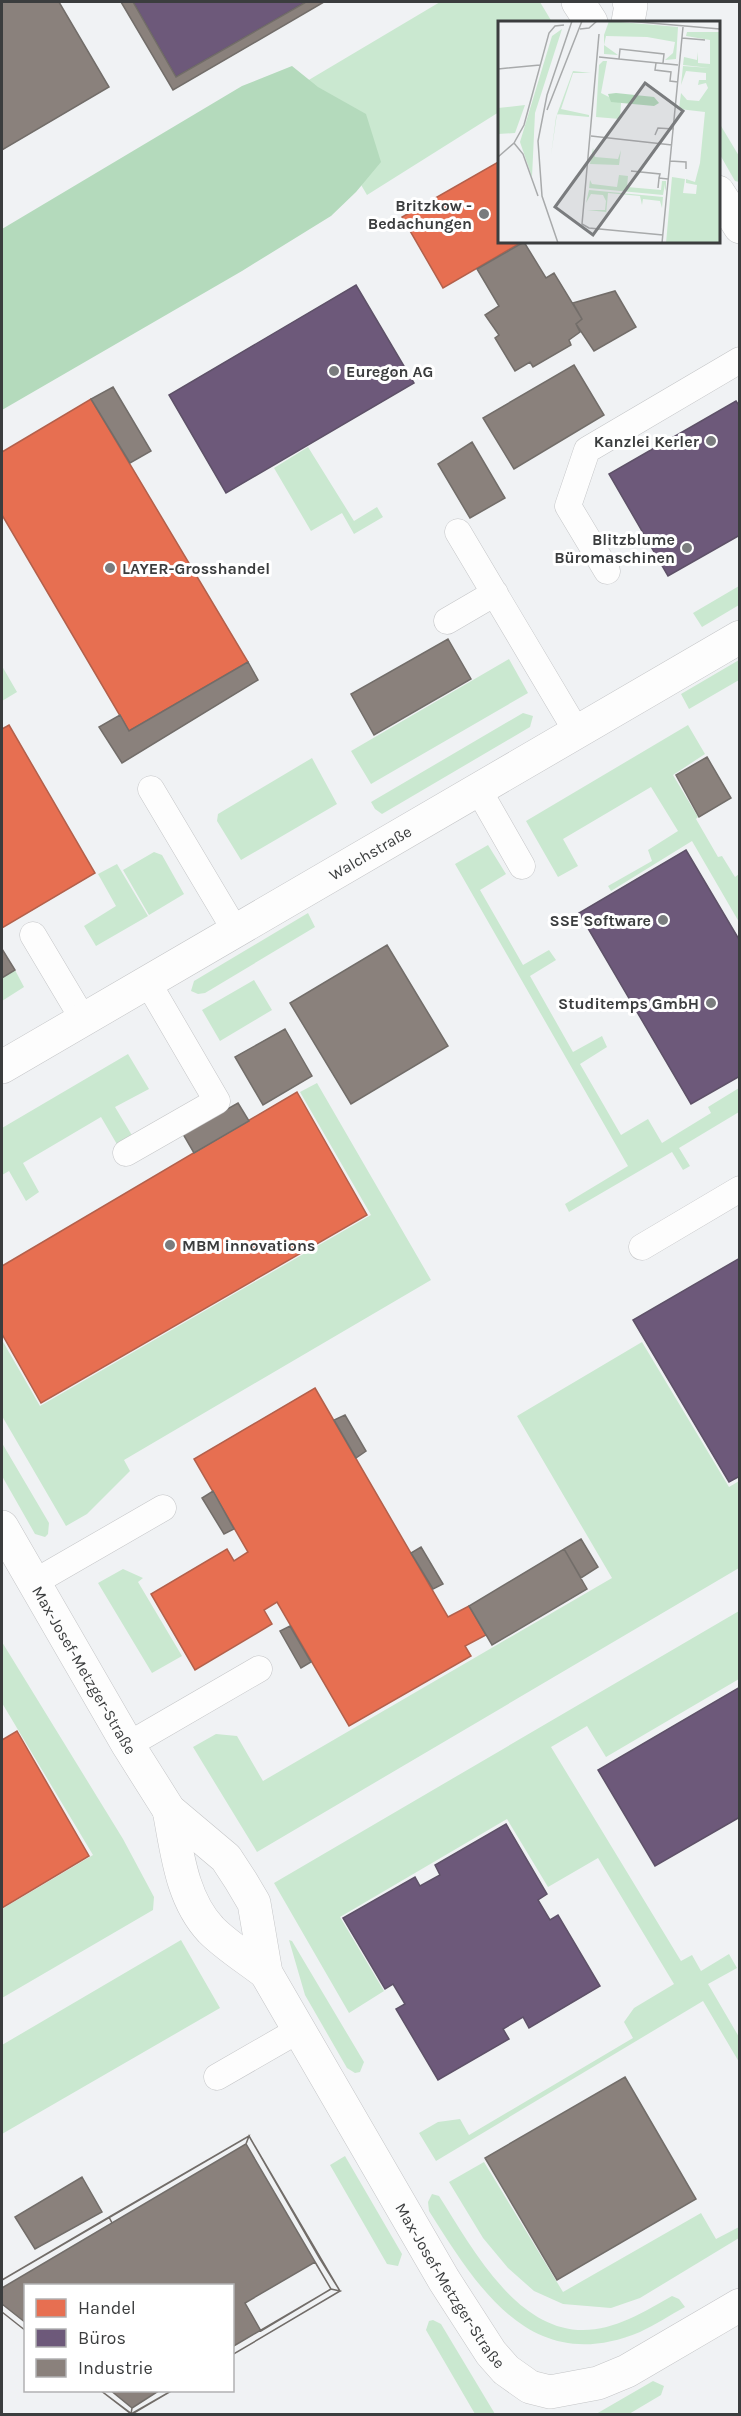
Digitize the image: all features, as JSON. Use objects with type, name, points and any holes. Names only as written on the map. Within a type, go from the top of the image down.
[{"type":"street","points":[[578,2],[590,21]]},
{"type":"street","points":[[628,21],[631,5],[629,2]]},
{"type":"street","points":[[720,195],[740,227]]},
{"type":"street","name":"Walchstraße","points":[[2,1067],[740,637]]},
{"type":"street","name":"Max-Josef-Metzger-Straße","points":[[2,1527],[128,1745],[169,1810],[226,1858],[241,1881],[254,1903],[266,1973],[297,2031],[444,2280],[486,2345],[506,2370],[531,2387],[550,2392],[569,2390],[627,2371],[740,2305]]},
{"type":"street","name":"Max-Josef-Metzger-Straße","points":[[169,1810],[183,1884],[192,1900],[211,1930],[266,1973]]},
{"type":"lane","points":[[607,571],[568,506],[587,450],[740,360]]},
{"type":"lane","points":[[458,532],[577,732]]},
{"type":"lane","points":[[447,621],[495,593]]},
{"type":"lane","points":[[151,789],[235,930]]},
{"type":"lane","points":[[478,789],[522,866]]},
{"type":"lane","points":[[33,935],[83,1019]]},
{"type":"lane","points":[[126,1153],[217,1101],[147,981]]},
{"type":"lane","points":[[642,1247],[740,1189]]},
{"type":"lane","points":[[33,1583],[163,1508]]},
{"type":"lane","points":[[128,1745],[260,1669]]},
{"type":"lane","points":[[217,2077],[297,2031]]},
{"type":"green space","points":[[440,2],[540,2],[551,21],[498,21],[498,113],[367,195],[302,84]]},
{"type":"green space","points":[[292,66],[318,87],[366,114],[381,162],[356,192],[331,216],[242,271],[2,410],[2,229],[242,86]]},
{"type":"green space","points":[[720,124],[739,156],[739,182],[735,181],[720,155]]},
{"type":"green space","points":[[308,447],[354,521],[377,507],[383,517],[354,534],[342,513],[311,531],[274,468]]},
{"type":"green space","points":[[739,586],[739,605],[702,627],[693,613]]},
{"type":"green space","points":[[509,659],[528,693],[371,784],[351,751]]},
{"type":"green space","points":[[739,660],[739,680],[689,709],[681,694]]},
{"type":"green space","points":[[2,666],[17,692],[2,701]]},
{"type":"green space","points":[[523,713],[533,716],[530,727],[382,814],[375,809],[371,802]]},
{"type":"green space","points":[[688,725],[705,754],[673,775],[718,857],[722,856],[735,877],[739,874],[739,922],[692,841],[611,891],[608,886],[652,861],[648,850],[678,831],[651,787],[563,839],[578,866],[558,877],[526,821]]},
{"type":"green space","points":[[312,758],[337,804],[241,860],[217,821],[218,814]]},
{"type":"green space","points":[[488,845],[506,874],[480,890],[523,965],[549,950],[556,960],[530,976],[573,1052],[602,1036],[607,1047],[580,1064],[621,1135],[648,1119],[662,1143],[711,1113],[708,1107],[739,1088],[739,1112],[679,1148],[690,1166],[683,1170],[672,1152],[569,1212],[565,1204],[628,1166],[455,864]]},
{"type":"green space","points":[[154,852],[162,855],[184,894],[149,915],[123,870]]},
{"type":"green space","points":[[117,864],[148,916],[96,946],[84,926],[116,906],[98,874]]},
{"type":"green space","points":[[308,913],[315,927],[205,993],[198,994],[191,991],[194,981]]},
{"type":"green space","points":[[15,970],[24,987],[2,1001],[2,978]]},
{"type":"green space","points":[[254,980],[272,1010],[220,1041],[202,1010]]},
{"type":"green space","points":[[128,1054],[149,1089],[115,1107],[133,1137],[118,1146],[101,1117],[23,1163],[39,1192],[26,1201],[9,1171],[2,1175],[2,1128]]},
{"type":"green space","points":[[317,1083],[431,1280],[124,1460],[130,1471],[87,1514],[66,1526],[2,1416],[2,1340],[40,1406],[371,1215],[300,1092]]},
{"type":"green space","points":[[642,1342],[729,1487],[739,1481],[739,1568],[257,1852],[193,1747],[216,1734],[237,1736],[263,1781],[612,1578],[517,1416]]},
{"type":"green space","points":[[2,1443],[49,1523],[48,1534],[45,1537],[35,1534],[2,1476]]},
{"type":"green space","points":[[123,1569],[143,1578],[138,1582],[182,1656],[152,1673],[98,1583]]},
{"type":"green space","points":[[739,1611],[739,1679],[606,1757],[587,1726],[551,1747],[681,1961],[692,1955],[701,1971],[729,1954],[737,1968],[708,1984],[739,2037],[739,2062],[703,2001],[436,2161],[419,2133],[438,2122],[460,2119],[469,2135],[633,2038],[624,2022],[634,2008],[674,1984],[598,1858],[548,1887],[507,1819],[340,1917],[384,1991],[349,2013],[274,1883]]},
{"type":"green space","points":[[2,1642],[123,1839],[154,1897],[153,1910],[2,1998],[2,1909],[93,1855],[2,1703]]},
{"type":"green space","points":[[181,1940],[220,2008],[2,2134],[2,2045]]},
{"type":"green space","points":[[289,1940],[292,1941],[364,2062],[360,2072],[355,2073],[347,2068],[305,1995]]},
{"type":"green space","points":[[345,2156],[402,2254],[398,2266],[387,2264],[330,2165]]},
{"type":"green space","points":[[484,2162],[563,2292],[701,2213],[716,2239],[739,2227],[739,2238],[640,2298],[611,2308],[563,2304],[534,2291],[508,2268],[483,2238],[449,2182]]},
{"type":"green space","points":[[432,2194],[439,2196],[465,2238],[498,2282],[516,2301],[536,2316],[559,2326],[583,2330],[606,2327],[629,2319],[672,2296],[679,2299],[685,2307],[640,2332],[602,2343],[568,2343],[539,2334],[513,2318],[489,2296],[468,2270],[429,2211],[428,2202]]},
{"type":"green space","points":[[433,2320],[441,2324],[495,2414],[475,2414],[426,2330],[429,2321]]},
{"type":"green space","points":[[653,2381],[664,2386],[661,2395],[629,2414],[596,2414]]},
{"type":"building: Handel","points":[[498,162],[498,243],[520,243],[443,288],[402,217]]},
{"type":"building: Handel","points":[[91,399],[248,662],[129,731],[2,515],[2,452]]},
{"type":"building: Handel","points":[[9,725],[95,873],[2,928],[2,729]]},
{"type":"building: Handel","points":[[297,1092],[367,1215],[41,1403],[2,1334],[2,1266]]},
{"type":"building: Handel","points":[[315,1388],[448,1617],[469,1606],[486,1635],[465,1646],[471,1656],[349,1726],[277,1602],[264,1610],[272,1624],[195,1670],[151,1594],[227,1549],[234,1561],[248,1552],[194,1459]]},
{"type":"building: Handel","points":[[17,1731],[89,1856],[2,1908],[2,1740]]},
{"type":"building: Büros","points":[[133,2],[306,2],[176,77]]},
{"type":"building: Büros","points":[[356,285],[414,383],[226,493],[169,395]]},
{"type":"building: Büros","points":[[736,401],[740,407],[740,535],[668,576],[609,474]]},
{"type":"building: Büros","points":[[686,850],[740,941],[740,1076],[691,1104],[579,913]]},
{"type":"building: Büros","points":[[740,1258],[740,1476],[729,1482],[633,1320]]},
{"type":"building: Büros","points":[[740,1687],[740,1817],[655,1866],[598,1770]]},
{"type":"building: Büros","points":[[506,1824],[547,1894],[538,1900],[550,1920],[558,1915],[600,1986],[529,2028],[523,2017],[503,2029],[509,2039],[438,2080],[396,2009],[405,2004],[393,1984],[385,1989],[343,1918],[415,1877],[420,1886],[440,1875],[435,1865]]},
{"type":"building: Industrie","points":[[2,2],[59,2],[109,87],[2,150]]},
{"type":"building: Industrie","points":[[121,2],[133,2],[176,77],[306,2],[324,2],[173,90]]},
{"type":"building: Industrie","points":[[525,243],[546,278],[554,273],[582,319],[576,324],[580,332],[569,340],[571,345],[533,367],[530,362],[515,371],[495,338],[499,335],[485,315],[499,306],[477,269]]},
{"type":"building: Industrie","points":[[615,291],[636,327],[594,351],[576,324],[582,319],[573,303]]},
{"type":"building: Industrie","points":[[574,365],[604,415],[514,469],[483,418]]},
{"type":"building: Industrie","points":[[113,387],[151,451],[130,463],[91,399]]},
{"type":"building: Industrie","points":[[472,442],[505,498],[470,518],[438,464]]},
{"type":"building: Industrie","points":[[448,639],[471,679],[374,735],[351,694]]},
{"type":"building: Industrie","points":[[248,662],[258,680],[122,763],[99,727],[120,715],[129,731]]},
{"type":"building: Industrie","points":[[707,757],[731,798],[699,817],[676,775]]},
{"type":"building: Industrie","points":[[387,945],[448,1046],[351,1104],[290,1003]]},
{"type":"building: Industrie","points":[[2,949],[15,970],[2,978]]},
{"type":"building: Industrie","points":[[285,1029],[312,1076],[263,1105],[235,1057]]},
{"type":"building: Industrie","points":[[238,1103],[249,1121],[194,1153],[183,1134]]},
{"type":"building: Industrie","points":[[345,1415],[366,1451],[356,1458],[334,1420]]},
{"type":"building: Industrie","points":[[213,1491],[234,1529],[224,1534],[202,1498]]},
{"type":"building: Industrie","points":[[581,1539],[598,1567],[581,1578],[564,1549]]},
{"type":"building: Industrie","points":[[421,1547],[443,1584],[433,1589],[411,1553]]},
{"type":"building: Industrie","points":[[564,1549],[587,1589],[492,1645],[469,1606]]},
{"type":"building: Industrie","points":[[290,1626],[311,1662],[301,1668],[280,1631]]},
{"type":"building: Industrie","points":[[625,2077],[696,2199],[557,2280],[485,2158]]},
{"type":"building: Industrie","points":[[249,2136],[340,2291],[234,2354],[234,2284],[24,2284],[24,2329],[2,2312],[2,2280]],"holes":[[[315,2262],[331,2289],[261,2331],[245,2303]]]},
{"type":"building: Industrie","points":[[249,2136],[340,2291],[331,2289],[246,2144]]},
{"type":"building: Industrie","points":[[249,2136],[246,2144],[112,2223],[109,2217]]},
{"type":"building: Industrie","points":[[82,2177],[102,2212],[35,2249],[15,2217]]},
{"type":"building: Industrie","points":[[109,2217],[112,2223],[2,2288],[2,2280]]},
{"type":"building: Industrie","points":[[331,2289],[340,2291],[234,2354],[234,2346]]},
{"type":"building: Industrie","points":[[2,2304],[24,2321],[24,2329],[2,2312]]},
{"type":"building: Industrie","points":[[103,2392],[170,2392],[132,2414]]},
{"type":"building: Industrie","points":[[103,2392],[112,2392],[132,2408],[131,2414]]},
{"type":"building: Industrie","points":[[157,2392],[170,2392],[131,2414],[132,2408]]},
{"type":"place","name":"Britzkow - Bedachungen","points":[[484,214]]},
{"type":"place","name":"Euregon AG","points":[[334,371]]},
{"type":"place","name":"Kanzlei Kerler","points":[[711,441]]},
{"type":"place","name":"Blitzblume Büromaschinen","points":[[687,548]]},
{"type":"place","name":"LAYER-Grosshandel","points":[[110,568]]},
{"type":"place","name":"SSE Software","points":[[663,920]]},
{"type":"place","name":"Studitemps GmbH","points":[[711,1003]]},
{"type":"place","name":"MBM innovations","points":[[170,1245]]}]
